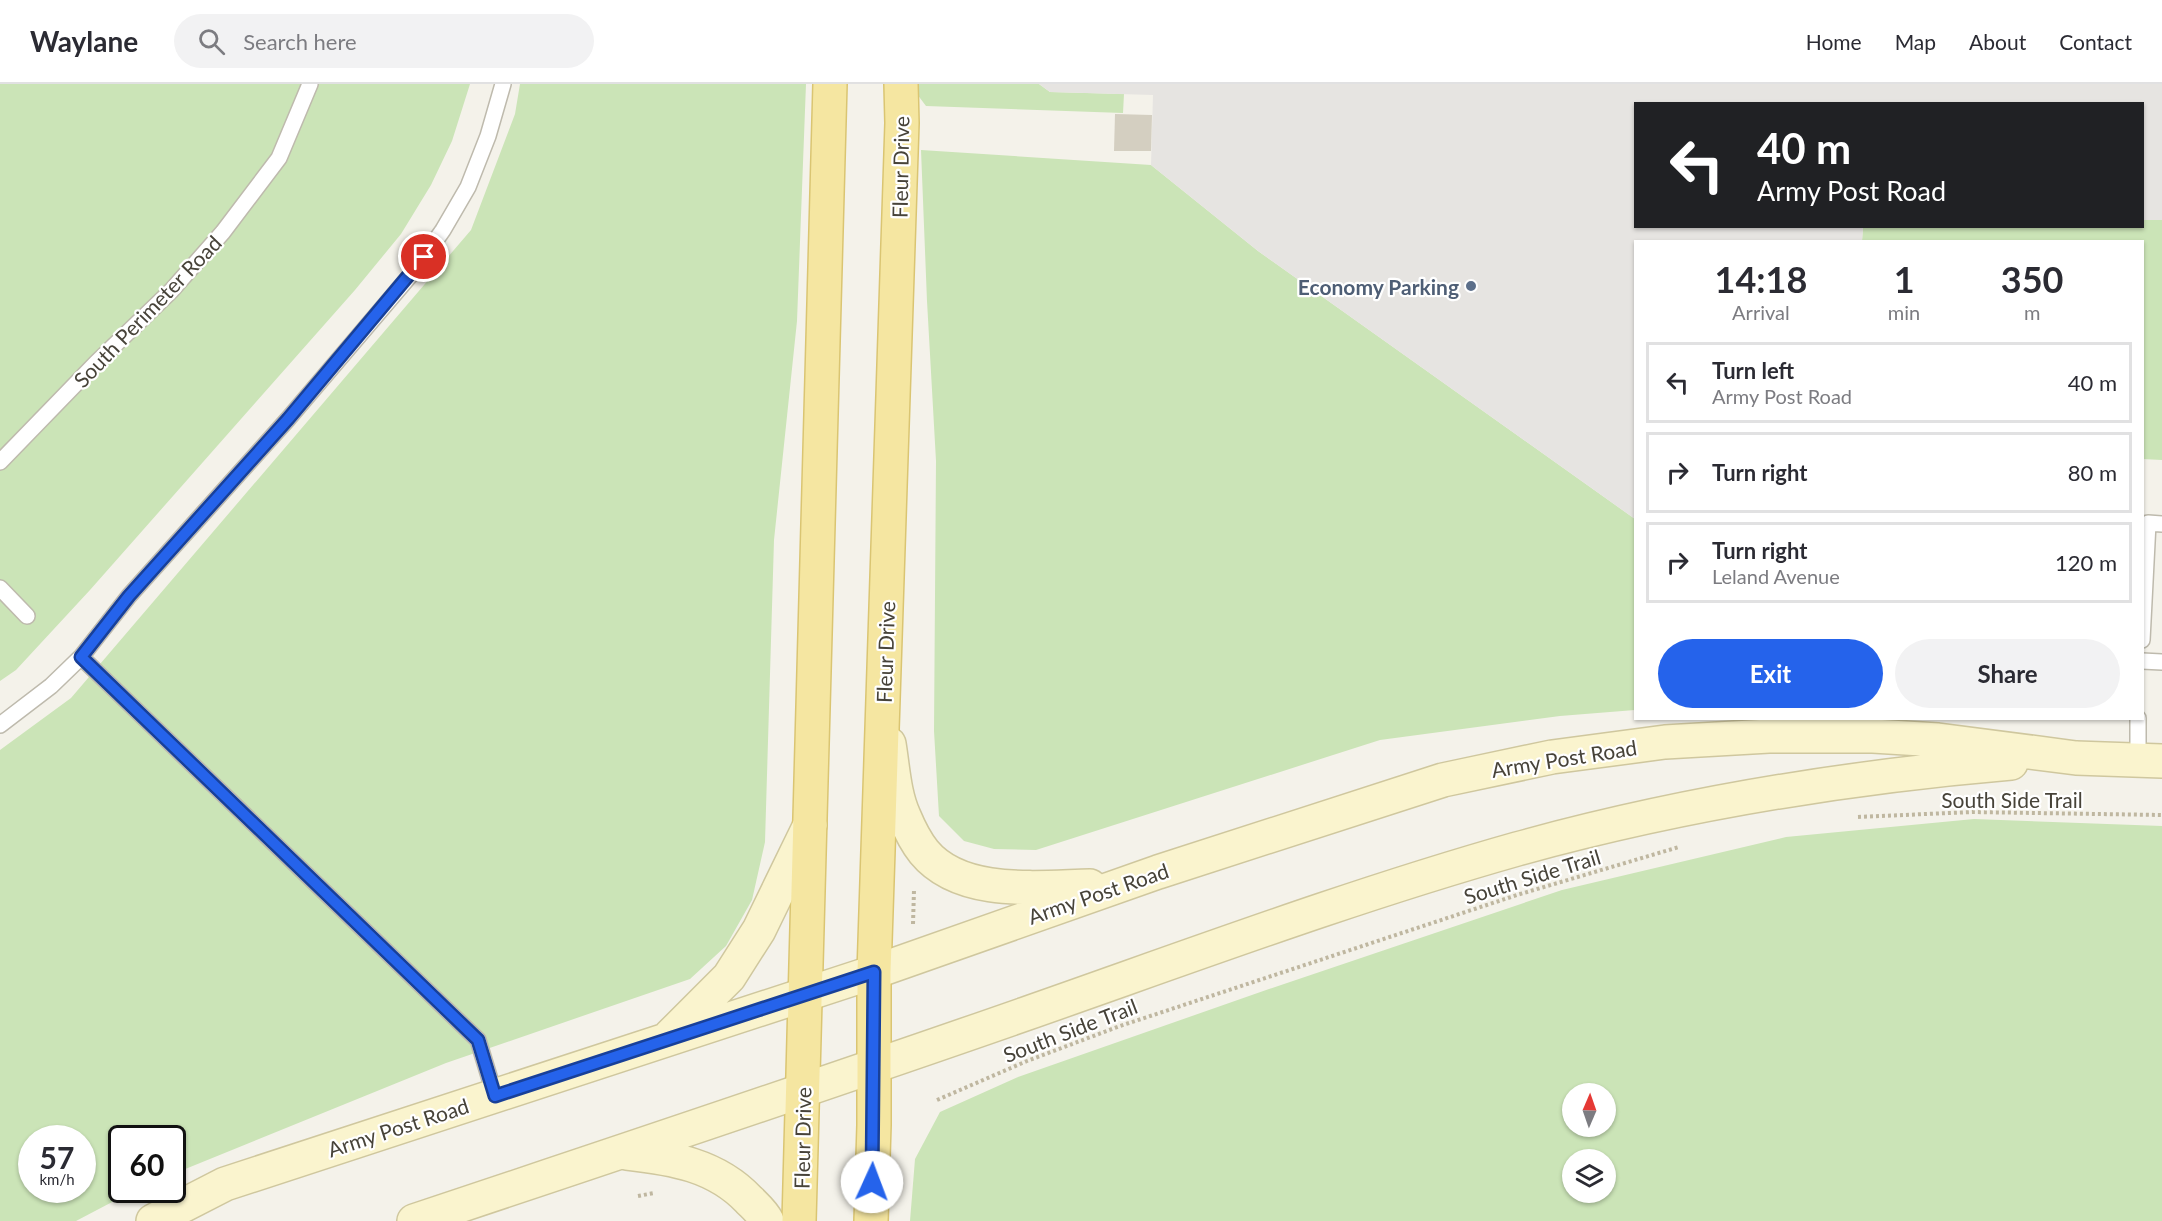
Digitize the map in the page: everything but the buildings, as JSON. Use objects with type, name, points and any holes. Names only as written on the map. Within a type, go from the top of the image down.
[{"type":"main road","name":"Fleur Drive","points":[[799,1221],[830,84]]},
{"type":"main road","name":"Fleur Drive","points":[[871,1221],[874,972],[902,123],[901,84]]},
{"type":"main road","points":[[883,703],[896,787],[903,815],[925,853],[949,872],[980,883],[1013,888],[1119,886]]},
{"type":"main road","name":"Army Post Road","points":[[153,1221],[225,1184],[874,972],[1119,886],[1443,780],[1552,757],[1665,742],[1769,736],[1873,736],[1938,740],[2076,758],[2150,761]]},
{"type":"main road","name":"Army Post Road","points":[[414,1221],[874,1067],[1379,891],[1521,848],[1671,813],[1822,785],[1968,767],[2076,758]]},
{"type":"main road","points":[[666,1040],[729,977],[759,930],[810,825]]},
{"type":"main road","points":[[619,1153],[662,1157],[696,1165],[724,1178],[746,1196],[767,1221]]},
{"type":"lane","name":"South Perimeter Road","points":[[0,462],[96,363],[171,291],[223,232],[279,158],[310,84]]},
{"type":"lane","points":[[0,725],[51,686],[81,657],[129,596],[288,419],[414,271],[443,230],[468,187],[488,136],[503,84]]},
{"type":"lane","points":[[2144,601],[2148,524],[2162,524]]},
{"type":"lane","points":[[0,588],[27,616]]},
{"type":"lane","points":[[81,657],[478,1040],[495,1096]]},
{"type":"lane","points":[[2144,661],[2162,662]]},
{"type":"lane","points":[[2139,720],[2150,761]]},
{"type":"path","name":"South Side Trail","points":[[1852,817],[1972,812],[2162,815]]},
{"type":"path","name":"South Side Trail","points":[[937,1100],[1028,1061],[1131,1022],[1517,895],[1683,846]]},
{"type":"path","points":[[913,932],[914,881]]},
{"type":"green space","points":[[0,84],[470,84],[452,141],[431,185],[401,234],[355,290],[90,590],[16,670],[0,681]]},
{"type":"green space","points":[[520,84],[806,84],[797,321],[774,540],[765,842],[752,900],[726,946],[690,979],[446,1063],[186,1169],[186,1125],[108,1125],[108,1203],[110,1203],[76,1221],[0,1221],[0,750],[71,698],[471,230],[515,114]]},
{"type":"green space","points":[[917,84],[1039,84],[1050,92],[1124,94],[1123,113],[926,106],[917,94]]},
{"type":"green space","points":[[921,150],[1151,165],[1258,251],[1634,518],[1634,710],[1560,716],[1380,740],[1036,850],[994,849],[964,841],[939,816],[934,731],[936,461]]},
{"type":"green space","points":[[2144,220],[2162,220],[2162,460],[2144,459],[2144,240],[1862,240],[1863,228],[2144,228]]},
{"type":"green space","points":[[1974,819],[2162,826],[2162,1221],[910,1221],[915,1159],[940,1112],[1018,1077],[1562,890],[1786,837]]},
{"type":"shaded area","name":"Economy Parking","points":[[1039,84],[2162,84],[2162,220],[2144,220],[2144,102],[1634,102],[1634,228],[1863,228],[1862,240],[1634,240],[1634,518],[1258,251],[1151,165],[1153,95],[1050,92]]},
{"type":"place","name":"Economy Parking","points":[[1471,286]]},
{"type":"route","points":[[424,257],[288,419],[129,596],[81,657],[478,1040],[495,1096],[874,972],[872,1182]]}]
